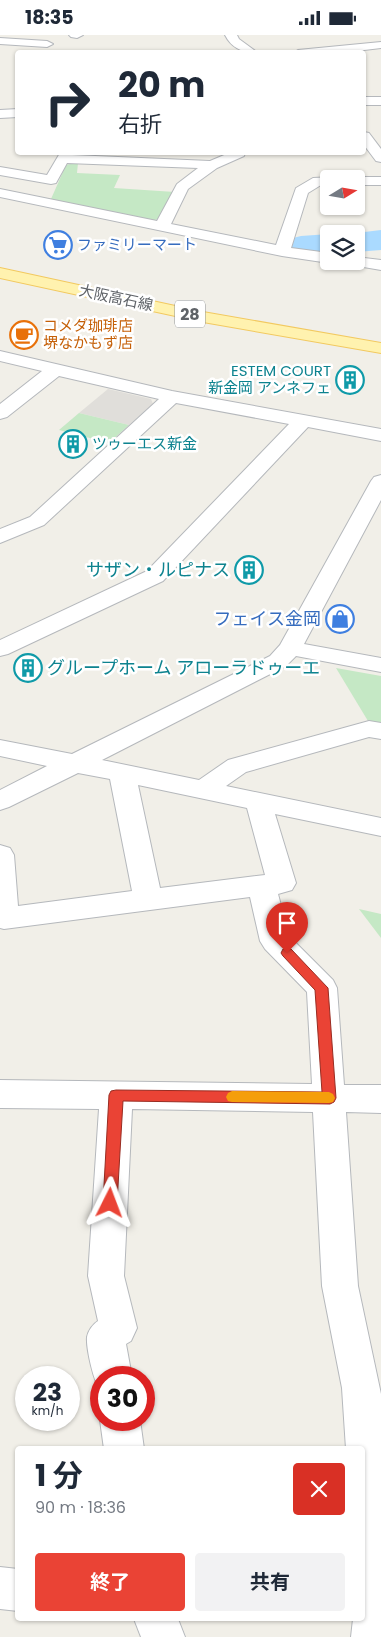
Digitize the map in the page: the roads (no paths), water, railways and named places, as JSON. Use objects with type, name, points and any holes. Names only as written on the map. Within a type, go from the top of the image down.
[{"type":"main road","name":"大阪高石線","points":[[0,259],[216,305],[381,333]]},
{"type":"main road","name":"大阪高石線","points":[[0,273],[203,317],[381,348]]},
{"type":"street","points":[[231,35],[234,41],[248,50]]},
{"type":"street","points":[[0,41],[47,44]]},
{"type":"street","points":[[329,50],[381,45]]},
{"type":"street","points":[[366,101],[381,101]]},
{"type":"street","points":[[0,114],[15,113]]},
{"type":"street","points":[[366,138],[381,158]]},
{"type":"street","points":[[144,161],[154,155]]},
{"type":"street","points":[[162,226],[182,187],[212,165],[234,155]]},
{"type":"street","points":[[0,171],[51,180],[64,156],[212,165]]},
{"type":"street","points":[[282,251],[301,191],[320,181]]},
{"type":"street","points":[[365,181],[381,181]]},
{"type":"street","points":[[0,193],[282,251],[320,257]]},
{"type":"street","points":[[365,263],[381,265]]},
{"type":"street","points":[[0,356],[172,397],[381,435]]},
{"type":"street","points":[[0,413],[55,369]]},
{"type":"street","points":[[0,537],[36,521],[172,397]]},
{"type":"street","points":[[5,640],[155,576],[303,421]]},
{"type":"street","points":[[0,801],[278,661],[290,648],[381,481]]},
{"type":"street","points":[[290,648],[381,665]]},
{"type":"street","points":[[205,790],[237,766],[369,729],[381,731]]},
{"type":"street","points":[[0,748],[381,827]]},
{"type":"street","points":[[122,773],[148,900]]},
{"type":"street","points":[[0,855],[4,918],[282,883],[258,801]]},
{"type":"street","points":[[262,885],[276,941],[322,988],[340,1286],[361,1388],[372,1499],[378,1580],[373,1637]]},
{"type":"street","points":[[0,1094],[381,1099]]},
{"type":"street","points":[[111,1366],[106,1337],[118,1328],[106,1275],[116,1095]]},
{"type":"street","points":[[122,1431],[124,1446]]},
{"type":"street","points":[[0,1588],[15,1590]]},
{"type":"street","points":[[157,1621],[163,1637]]},
{"type":"waterway","points":[[365,241],[381,240]]},
{"type":"waterway","points":[[301,246],[320,245]]},
{"type":"place","name":"ファミリーマート","points":[[58,245]]},
{"type":"place","name":"コメダ珈琲店 堺なかもず店","points":[[24,335]]},
{"type":"place","name":"ESTEM COURT 新金岡 アンネフェ","points":[[350,380]]},
{"type":"place","name":"ツゥーエス新金","points":[[73,444]]},
{"type":"place","name":"サザン・ルピナス","points":[[249,570]]},
{"type":"place","name":"フェイス金岡","points":[[340,619]]},
{"type":"place","name":"グループホーム アローラドゥーエ","points":[[28,668]]}]
